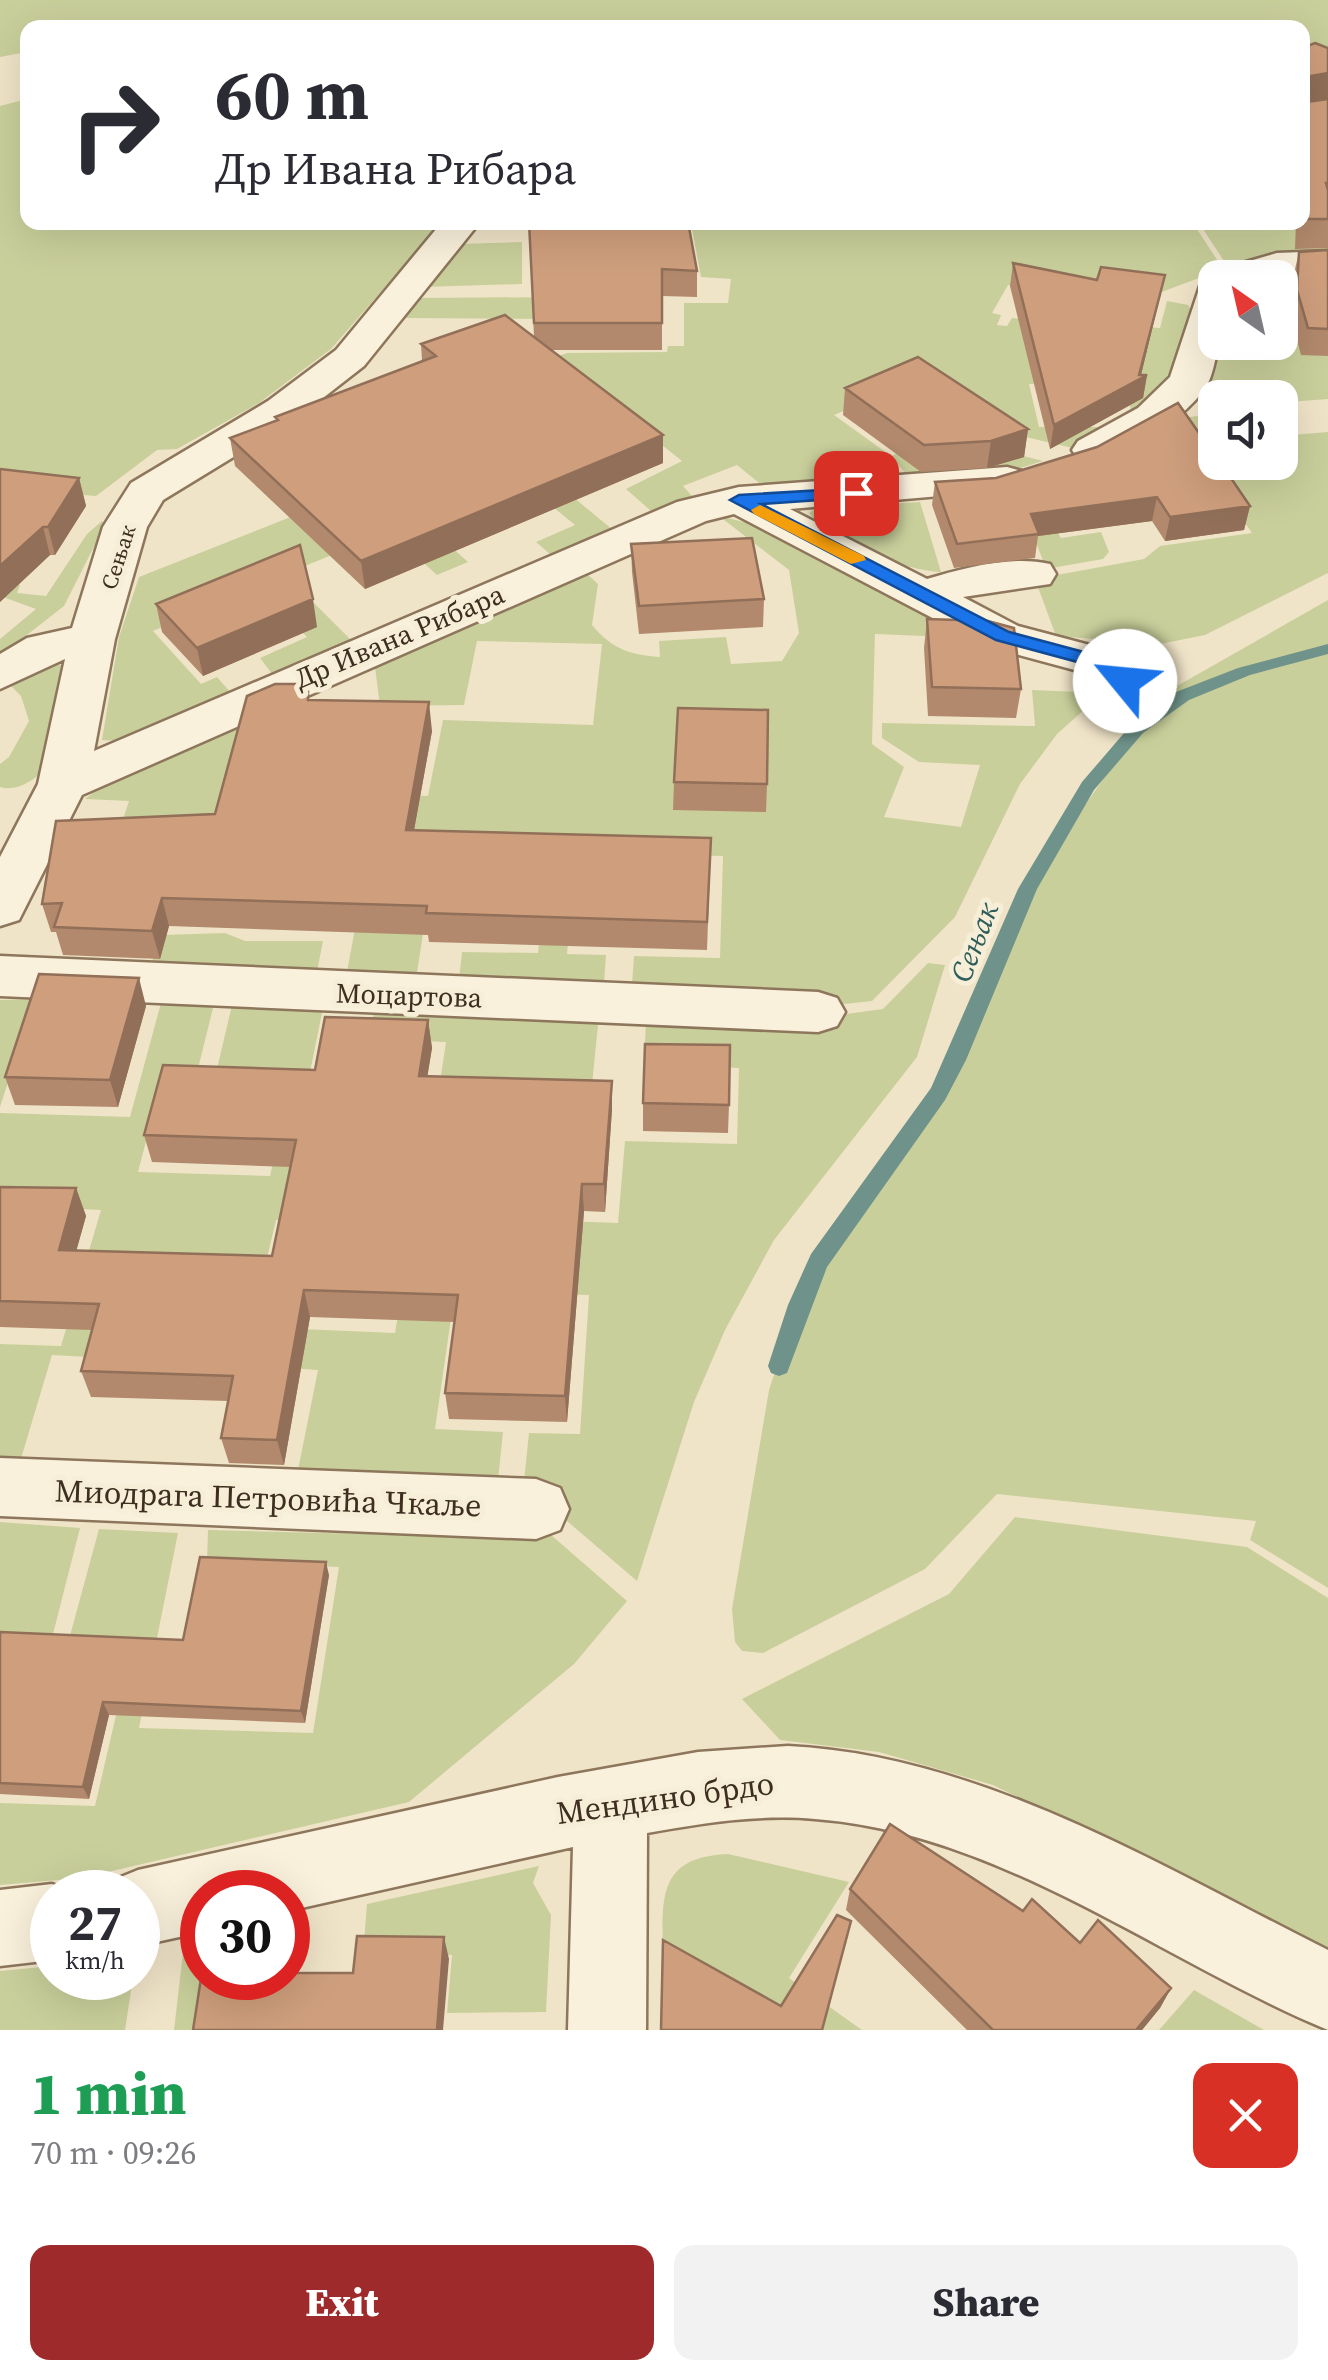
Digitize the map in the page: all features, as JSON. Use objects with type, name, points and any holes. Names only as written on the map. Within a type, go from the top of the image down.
[{"type":"street","name":"Сењак","points":[[0,907],[63,784],[92,639],[125,527],[146,492],[282,410],[350,358],[455,230]]},
{"type":"street","points":[[1298,265],[1328,262]]},
{"type":"street","name":"Др Ивана Рибара","points":[[63,784],[671,518],[739,500],[992,485],[1049,467],[1153,418],[1189,381],[1198,349]]},
{"type":"street","points":[[739,500],[1002,636],[1099,662],[1125,681],[1115,701]]},
{"type":"street","points":[[923,594],[968,581],[1034,574]]},
{"type":"street","points":[[0,674],[43,648],[92,639]]},
{"type":"street","name":"Моцартова","points":[[0,976],[818,1012]]},
{"type":"street","name":"Миодрага Петровића Чкаље","points":[[0,1487],[536,1509]]},
{"type":"street","name":"Мендино брдо","points":[[309,1870],[695,1788],[786,1780],[846,1786],[906,1800],[967,1821],[1089,1874],[1328,1991]]},
{"type":"street","points":[[607,2030],[612,1803]]},
{"type":"street","points":[[0,1928],[30,1925]]},
{"type":"green space","points":[[0,0],[1328,0],[1328,77],[1310,73],[1310,20],[20,20],[20,53],[0,57]]},
{"type":"green space","points":[[20,101],[20,230],[435,230],[331,349],[259,403],[177,449],[157,450],[96,496],[0,488],[0,106]]},
{"type":"green space","points":[[1310,223],[1328,223],[1328,257],[1223,260],[1204,230],[1310,230]]},
{"type":"green space","points":[[692,230],[1198,230],[1217,260],[1198,260],[1198,278],[1159,293],[1059,294],[1008,285],[992,313],[1001,315],[997,325],[1007,326],[1012,318],[1160,328],[1167,301],[1188,305],[1192,311],[1181,378],[1132,413],[1123,383],[1029,384],[1039,427],[1123,427],[1077,449],[992,429],[1004,451],[1043,461],[1004,473],[973,416],[918,379],[834,415],[891,456],[955,428],[983,477],[911,480],[897,463],[868,466],[882,483],[764,487],[737,465],[683,486],[692,496],[651,511],[626,489],[682,461],[628,418],[527,459],[613,530],[552,556],[536,542],[575,525],[519,479],[421,520],[468,562],[437,575],[389,532],[285,574],[353,642],[273,675],[260,658],[307,637],[258,588],[153,631],[201,684],[217,677],[231,693],[118,741],[102,740],[119,637],[139,577],[384,480],[539,363],[567,353],[667,352],[668,346],[684,346],[684,303],[728,303],[731,279],[701,277]]},
{"type":"green space","points":[[522,242],[522,284],[423,287],[459,244]]},
{"type":"green space","points":[[568,297],[566,319],[404,318],[413,298]]},
{"type":"green space","points":[[1298,327],[1328,328],[1328,399],[1298,401],[1298,380],[1200,380],[1208,360],[1298,360]]},
{"type":"green space","points":[[1198,416],[1198,456],[1172,419]]},
{"type":"green space","points":[[1328,432],[1328,573],[1205,635],[1160,644],[1056,636],[1035,579],[1144,559],[1160,546],[1252,533],[1215,480],[1298,480],[1298,434]]},
{"type":"green space","points":[[1033,494],[1061,538],[1101,532],[1109,552],[1103,559],[1046,569],[1019,496]]},
{"type":"green space","points":[[920,502],[941,572],[870,553],[835,534],[809,513],[817,508]]},
{"type":"green space","points":[[719,516],[765,527],[974,638],[875,634],[872,744],[904,767],[884,817],[961,827],[980,765],[919,762],[882,738],[882,723],[1035,726],[1032,690],[1103,693],[1057,734],[1020,784],[955,917],[872,1001],[826,1006],[632,984],[634,956],[720,958],[723,856],[577,853],[567,954],[606,955],[604,983],[459,980],[462,952],[538,953],[548,853],[436,850],[416,979],[346,977],[371,843],[120,828],[129,801],[85,799],[98,789],[246,724],[338,792],[428,796],[443,720],[593,725],[602,644],[477,641],[464,705],[380,706],[375,667],[586,573],[598,584],[592,625],[622,649],[660,657],[659,641],[726,637],[731,664],[782,661],[799,633],[789,570]]},
{"type":"green space","points":[[102,521],[105,525],[64,606],[0,656],[0,639],[36,609],[0,596],[0,582],[20,585],[17,593],[46,596],[87,534]]},
{"type":"green space","points":[[1328,600],[1328,1588],[1250,1540],[1256,1521],[997,1494],[925,1569],[763,1653],[742,1651],[735,1642],[732,1609],[769,1390],[793,1317],[820,1263],[928,1111],[955,1062],[1000,945],[1071,825],[1163,694]]},
{"type":"green space","points":[[46,663],[59,663],[66,672],[46,768],[25,784],[0,787],[0,764],[9,757],[29,721],[21,696],[9,684]]},
{"type":"green space","points":[[225,933],[245,941],[323,941],[316,977],[149,969],[162,935]]},
{"type":"green space","points":[[928,963],[945,965],[917,1057],[774,1240],[725,1330],[694,1402],[637,1581],[546,1503],[523,1491],[529,1433],[580,1434],[589,1295],[455,1291],[435,1429],[503,1432],[497,1490],[296,1480],[318,1370],[243,1365],[252,1327],[395,1333],[413,1225],[276,1220],[263,1275],[88,1357],[52,1355],[20,1462],[0,1461],[0,1344],[61,1346],[101,1210],[0,1205],[0,1113],[130,1117],[161,1003],[214,1004],[194,1085],[161,1084],[138,1172],[270,1176],[289,1089],[213,1086],[232,1005],[323,1008],[294,1151],[429,1156],[446,1042],[368,1039],[375,1008],[599,1015],[591,1095],[480,1218],[618,1223],[625,1141],[737,1144],[739,1068],[644,1064],[646,1020],[824,1017],[883,1009]]},
{"type":"green space","points":[[35,999],[0,1107],[0,1000]]},
{"type":"green space","points":[[1015,1517],[1247,1547],[1328,1598],[1328,1948],[993,1785],[879,1752],[780,1740],[742,1699],[949,1594]]},
{"type":"green space","points":[[0,1522],[80,1528],[51,1642],[0,1639]]},
{"type":"green space","points":[[543,1528],[627,1601],[574,1664],[409,1802],[116,1870],[30,1870],[30,1882],[0,1885],[0,1803],[95,1806],[132,1646],[68,1643],[99,1529],[178,1533],[139,1728],[313,1733],[339,1567],[207,1562],[208,1530],[532,1538]]},
{"type":"green space","points":[[728,1854],[849,1882],[789,1978],[862,2030],[797,2030],[663,1955],[665,1898],[676,1872],[705,1857]]},
{"type":"green space","points":[[539,1866],[533,1883],[551,1915],[546,2012],[447,2013],[452,1955],[363,1954],[367,1904]]},
{"type":"green space","points":[[30,1968],[30,2000],[130,2000],[125,2030],[0,2030],[0,1971]]},
{"type":"green space","points":[[180,1979],[180,2000],[202,2000],[202,2030],[174,2030]]},
{"type":"green space","points":[[1194,1990],[1264,2030],[1159,2030]]},
{"type":"building","points":[[1310,45],[1328,48],[1328,73],[1310,76]]},
{"type":"building","points":[[1328,99],[1326,183],[1328,219],[1310,219],[1310,101]]},
{"type":"building","points":[[529,230],[689,230],[697,271],[662,269],[662,323],[534,323]]},
{"type":"building","points":[[1328,250],[1328,329],[1308,328],[1298,293],[1299,252]]},
{"type":"building","points":[[1013,263],[1097,280],[1101,267],[1165,275],[1139,375],[1147,375],[1054,425]]},
{"type":"building","points":[[505,315],[663,435],[361,561],[230,438],[436,356],[421,344]]},
{"type":"building","points":[[918,357],[1028,429],[991,441],[924,445],[845,388]]},
{"type":"building","points":[[1178,403],[1198,432],[1198,480],[1232,480],[1250,506],[1170,517],[1157,497],[1031,514],[1039,534],[957,544],[935,482],[996,478],[1097,447]]},
{"type":"building","points":[[0,469],[79,478],[48,527],[43,527],[0,566]]},
{"type":"building","points":[[752,538],[764,599],[639,606],[631,544]]},
{"type":"building","points":[[300,545],[313,599],[197,648],[156,604]]},
{"type":"building","points":[[927,619],[988,621],[1014,628],[1021,689],[932,687]]},
{"type":"building","points":[[275,684],[308,684],[308,700],[429,702],[406,830],[711,838],[707,922],[426,913],[427,906],[162,898],[152,931],[54,927],[62,903],[42,904],[56,821],[215,814],[247,696]]},
{"type":"building","points":[[678,708],[768,710],[767,784],[674,782]]},
{"type":"building","points":[[39,974],[139,978],[110,1080],[5,1077]]},
{"type":"building","points":[[325,1017],[428,1020],[419,1076],[612,1081],[604,1184],[582,1184],[565,1396],[445,1393],[458,1295],[304,1290],[277,1440],[221,1438],[233,1376],[81,1371],[99,1304],[0,1301],[0,1187],[76,1188],[59,1250],[272,1256],[296,1140],[144,1135],[163,1065],[315,1070]]},
{"type":"building","points":[[645,1044],[730,1045],[729,1105],[643,1103]]},
{"type":"building","points":[[200,1557],[326,1562],[301,1711],[103,1702],[83,1787],[0,1783],[0,1632],[183,1640]]},
{"type":"building","points":[[890,1824],[1023,1911],[1032,1899],[1080,1943],[1098,1920],[1171,1988],[1136,2030],[993,2030],[850,1889]]},
{"type":"building","points":[[837,1915],[851,1921],[822,2030],[661,2030],[663,1940],[781,2006]]},
{"type":"building","points":[[357,1936],[444,1937],[437,2030],[193,2030],[198,2000],[310,2000],[310,1973],[353,1973]]},
{"type":"waterway","name":"Сењак","points":[[779,1366],[799,1305],[819,1261],[938,1094],[1027,889],[1088,786],[1137,729],[1183,696],[1244,672],[1328,649]]},
{"type":"slow traffic","points":[[760,510],[857,560]]},
{"type":"route","points":[[856,493],[739,500],[1002,636],[1099,662],[1125,681]]}]
